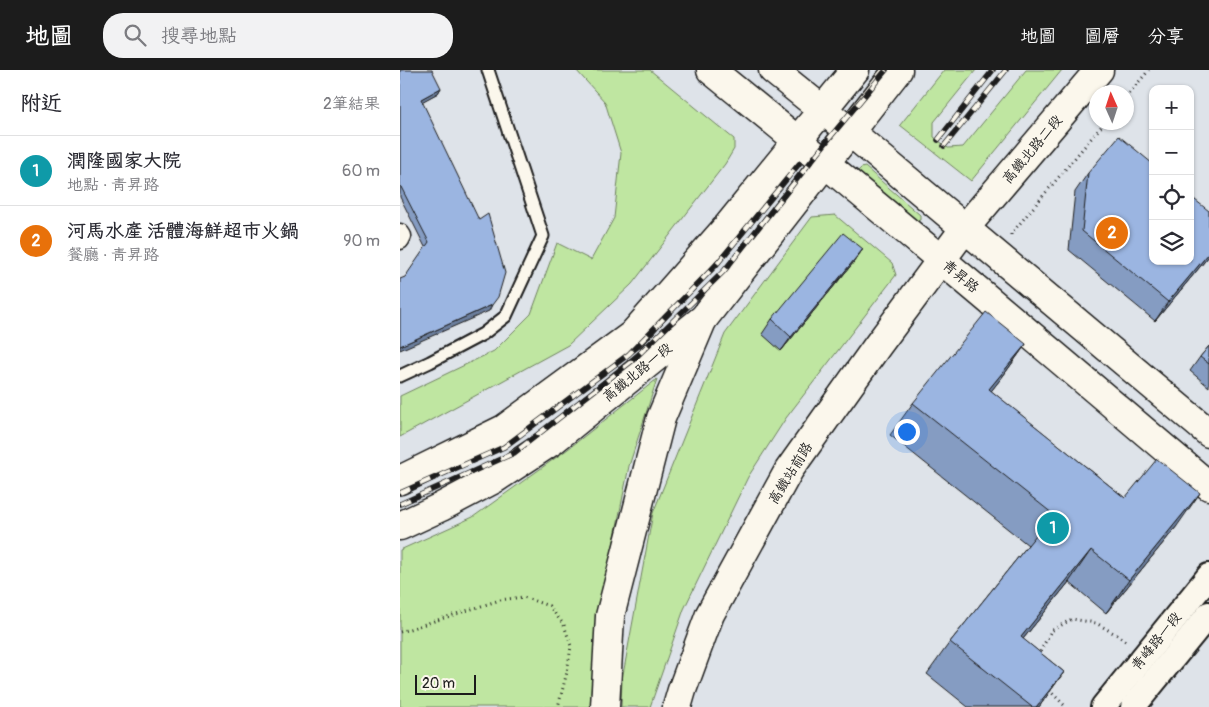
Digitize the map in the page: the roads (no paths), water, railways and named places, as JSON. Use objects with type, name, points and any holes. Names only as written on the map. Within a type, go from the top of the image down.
[{"type":"street","name":"青昇路","points":[[711,70],[825,162],[1209,486]]},
{"type":"street","points":[[774,70],[849,130],[1209,433]]},
{"type":"street","points":[[400,480],[504,429],[632,335],[727,227],[855,70]]},
{"type":"street","points":[[825,162],[898,70]]},
{"type":"street","name":"高鐵北路二段","points":[[965,228],[1099,70]]},
{"type":"street","name":"高鐵北路一段","points":[[400,526],[496,478],[552,441],[704,318],[825,162]]},
{"type":"street","points":[[941,259],[965,228]]},
{"type":"street","points":[[400,233],[402,236],[400,240]]},
{"type":"street","name":"高鐵站前路","points":[[677,707],[710,614],[790,470],[941,259]]},
{"type":"street","points":[[605,707],[610,616],[661,418],[704,318]]},
{"type":"street","name":"青峰路一段","points":[[1103,707],[1209,576]]},
{"type":"street","name":"青峰路一段","points":[[1133,707],[1209,614]]},
{"type":"lane","points":[[400,376],[482,334],[506,316],[543,236],[488,70]]},
{"type":"railway","points":[[400,504],[514,453],[632,361],[724,271],[886,70]]},
{"type":"railway","points":[[938,140],[993,70]]},
{"type":"railway","points":[[944,146],[1006,70]]},
{"type":"railway","points":[[400,493],[504,447],[629,354],[717,264],[799,164]]},
{"type":"place","name":"河馬水產 活體海鮮超市火鍋","points":[[1112,233]]},
{"type":"place","name":"潤隆國家大院","points":[[1053,528]]}]
